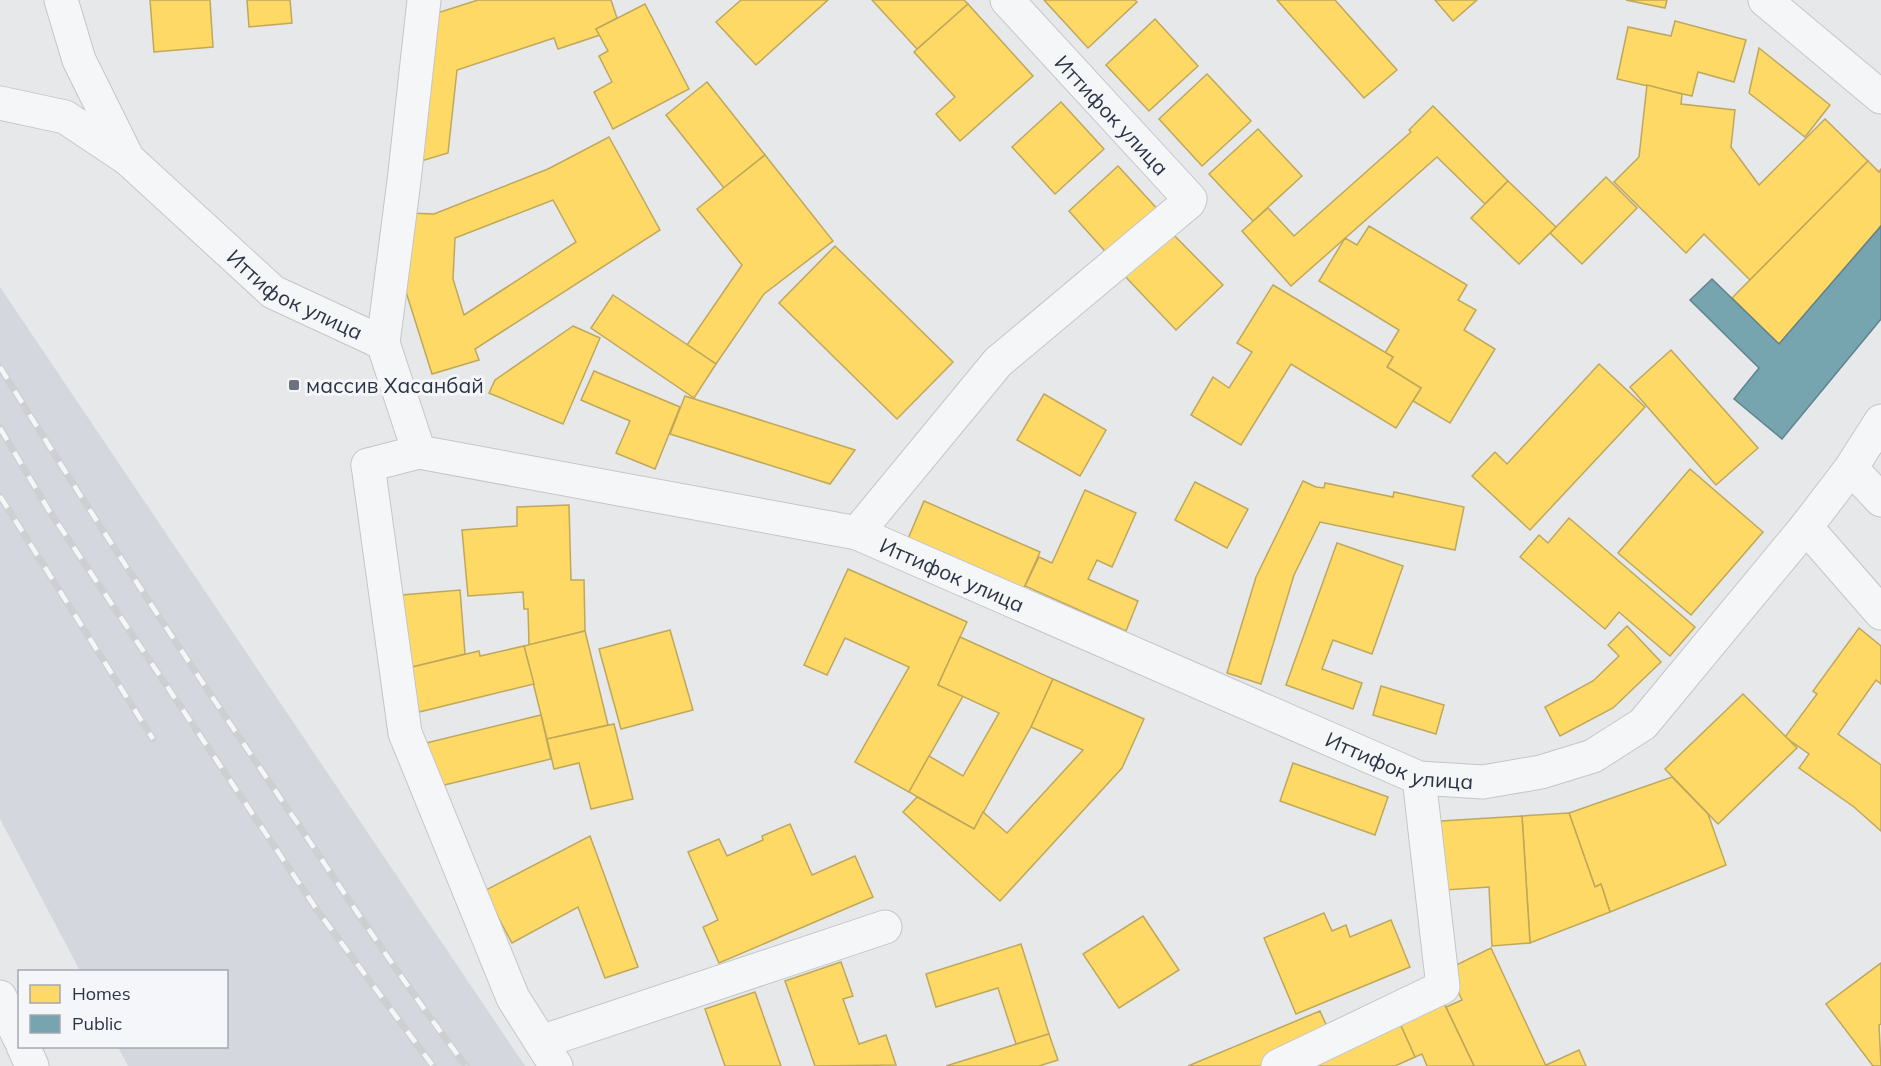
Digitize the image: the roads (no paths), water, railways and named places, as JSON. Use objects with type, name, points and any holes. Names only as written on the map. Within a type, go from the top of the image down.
[{"type":"street","name":"Иттифок улица","points":[[61,0],[79,60],[128,159]]},
{"type":"street","points":[[383,344],[424,0]]},
{"type":"street","name":"Иттифок улица","points":[[857,533],[998,362],[1190,199],[1007,0]]},
{"type":"street","points":[[1765,0],[1881,97]]},
{"type":"street","name":"Иттифок улица","points":[[0,103],[65,117],[128,159],[273,292],[383,344],[419,452]]},
{"type":"street","name":"Иттифок улица","points":[[548,1054],[513,998],[405,733],[368,465],[419,452],[857,533],[1419,778],[1483,782],[1541,772],[1593,756],[1643,724],[1806,527],[1851,468],[1881,421]]},
{"type":"street","points":[[1851,468],[1881,500]]},
{"type":"street","points":[[1806,527],[1881,613]]},
{"type":"street","points":[[1278,1066],[1443,987],[1419,778]]},
{"type":"street","points":[[548,1054],[885,927]]},
{"type":"street","points":[[0,996],[18,1035]]},
{"type":"street","points":[[23,1048],[32,1066]]},
{"type":"railway","points":[[0,367],[110,541],[223,713],[423,1008],[466,1066]]},
{"type":"railway","points":[[0,428],[48,509],[317,910],[433,1066]]},
{"type":"railway","points":[[0,496],[153,739]]},
{"type":"place","name":"массив Хасанбай","points":[[294,385]]}]
